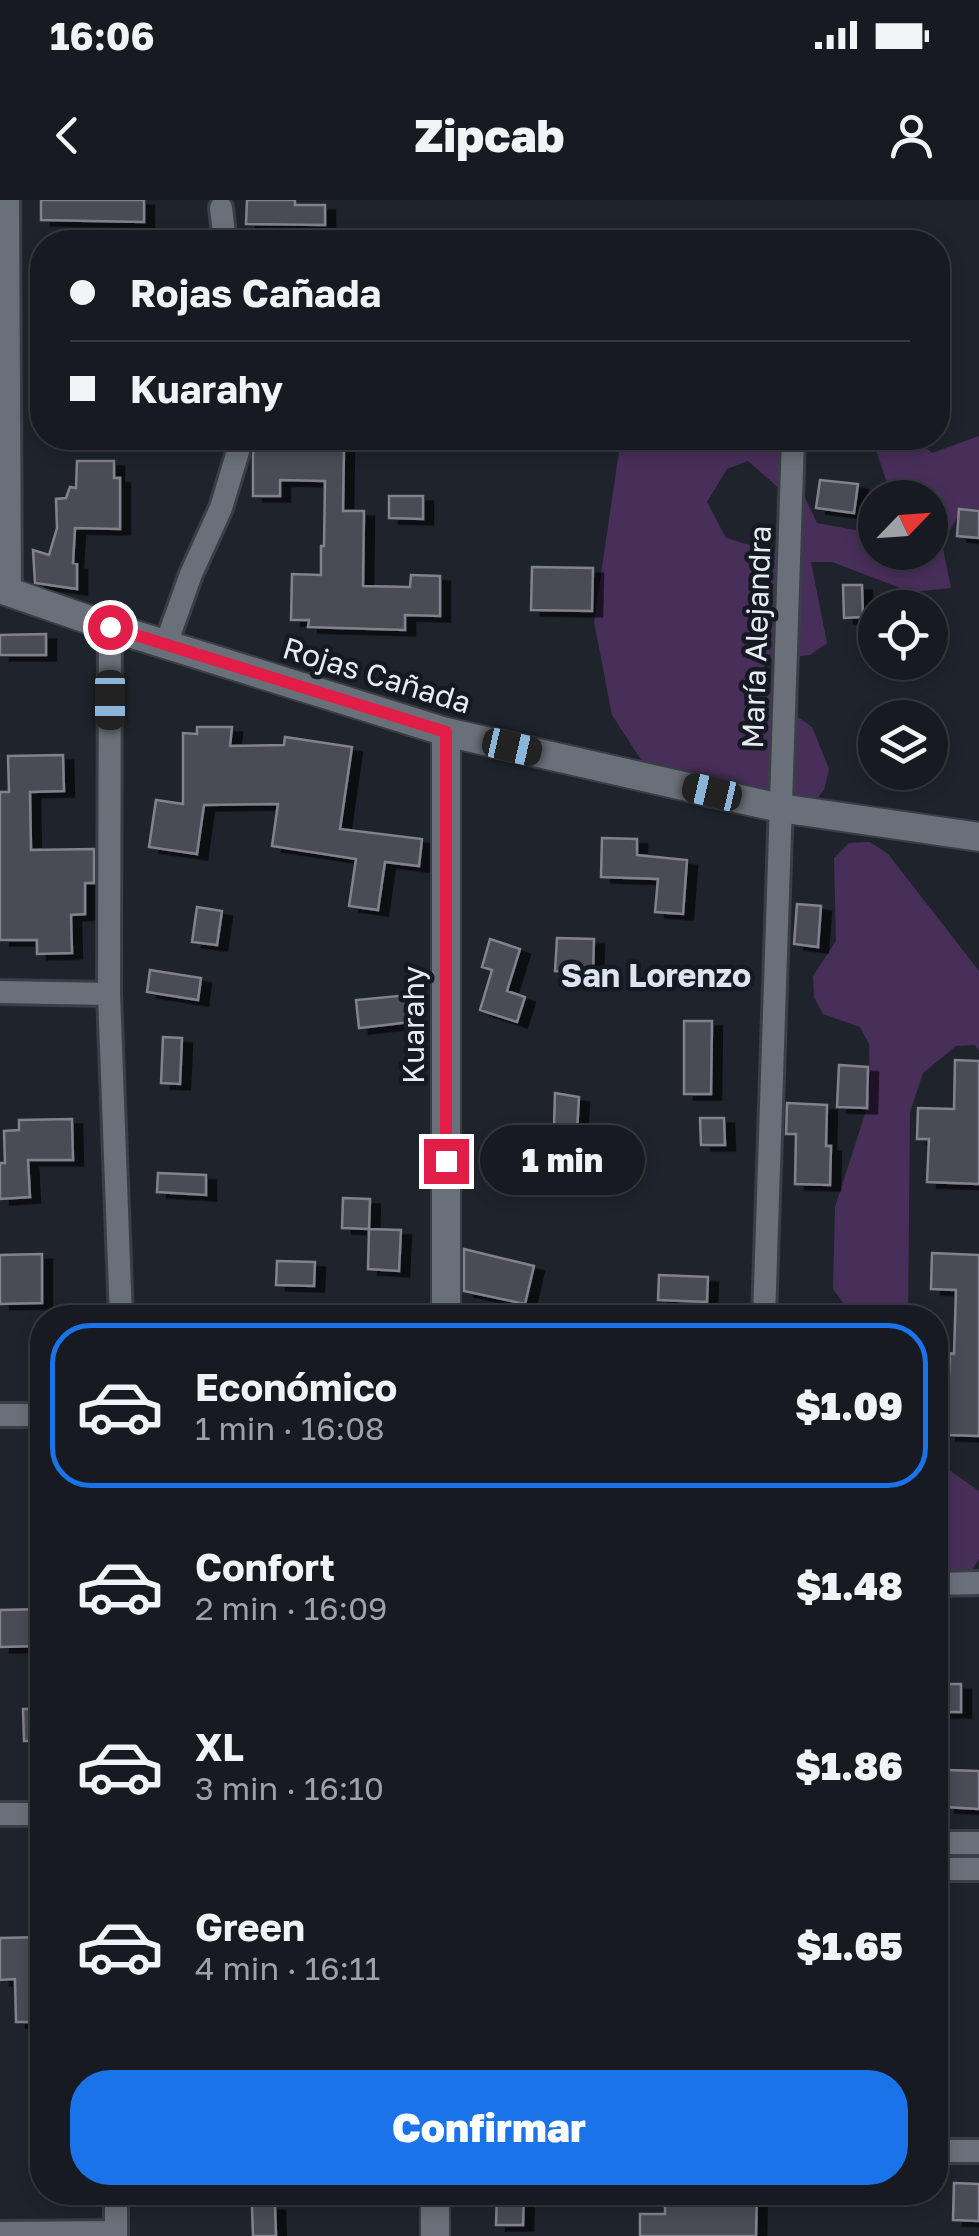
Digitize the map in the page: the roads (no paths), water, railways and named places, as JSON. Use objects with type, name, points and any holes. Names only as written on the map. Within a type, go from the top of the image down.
[{"type":"main road","name":"Rojas Cañada","points":[[5,591],[446,732],[780,808],[979,837]]},
{"type":"main road","name":"Kuarahy","points":[[446,732],[446,1305]]},
{"type":"main road","points":[[435,2236],[436,2205]]},
{"type":"street","points":[[5,591],[8,200]]},
{"type":"street","points":[[221,208],[224,230]]},
{"type":"street","points":[[166,644],[191,574],[222,508],[239,450]]},
{"type":"street","name":"María Alejandra","points":[[764,1305],[793,450]]},
{"type":"street","points":[[110,627],[110,994],[121,1305]]},
{"type":"street","points":[[0,992],[110,994]]},
{"type":"street","points":[[0,1415],[30,1415]]},
{"type":"street","points":[[948,1584],[979,1583]]},
{"type":"street","points":[[0,1814],[30,1814]]},
{"type":"street","points":[[948,1844],[979,1843]]},
{"type":"street","points":[[948,1868],[979,1868]]},
{"type":"street","points":[[948,2151],[979,2151]]},
{"type":"street","points":[[0,2234],[116,2234],[116,2205]]},
{"type":"district","name":"San Lorenzo","points":[[656,975]]}]
